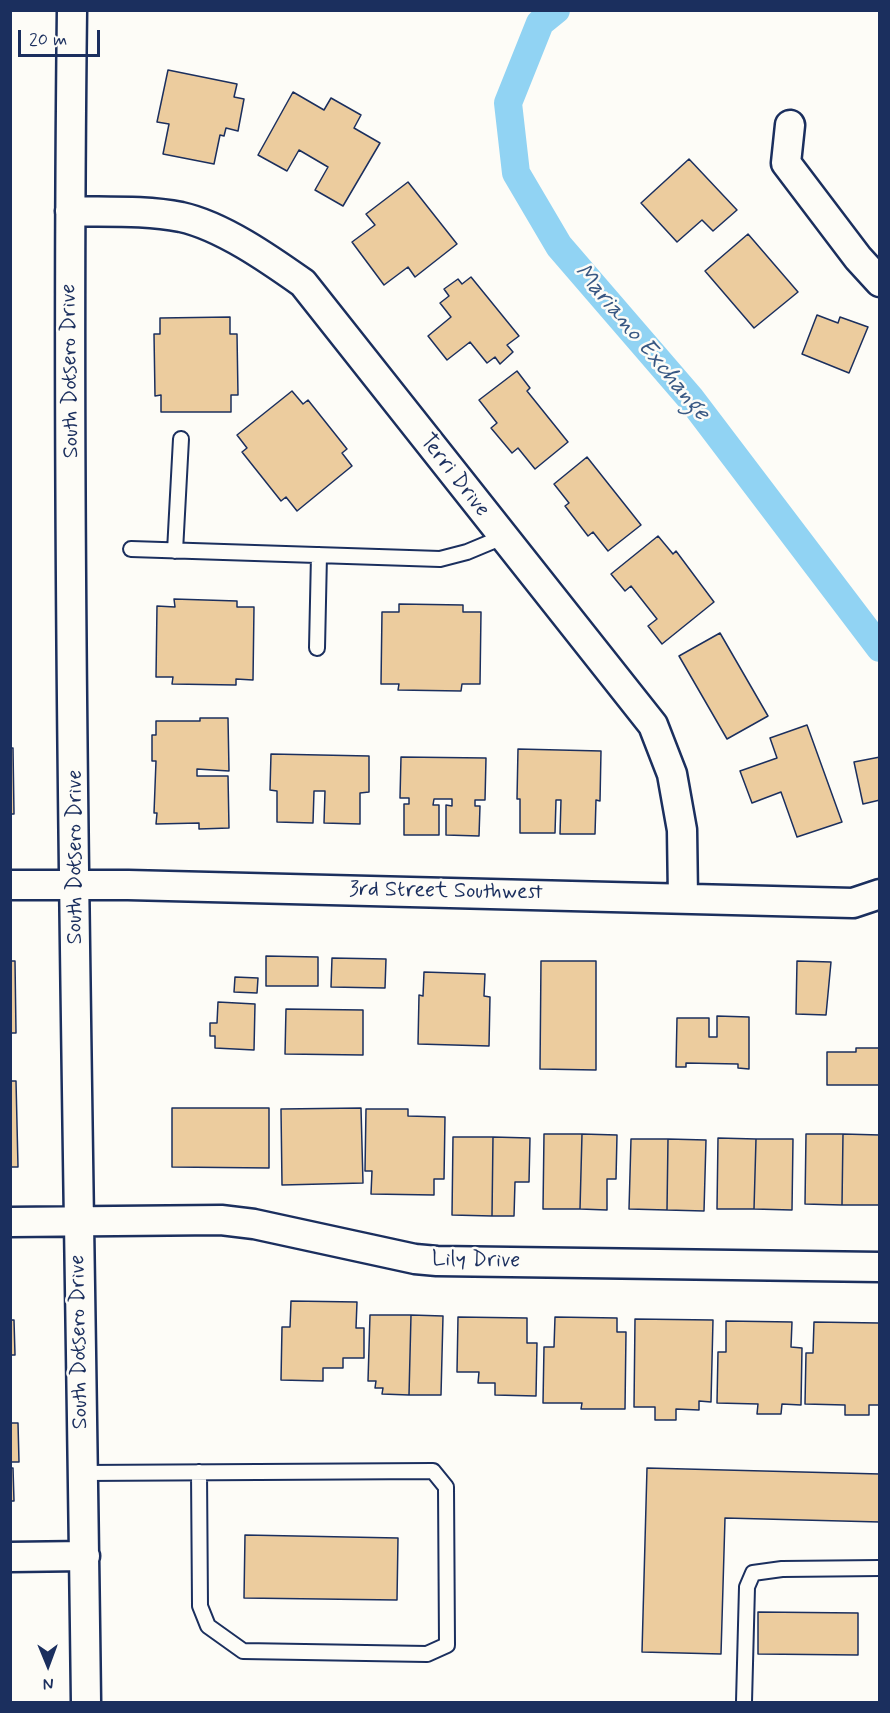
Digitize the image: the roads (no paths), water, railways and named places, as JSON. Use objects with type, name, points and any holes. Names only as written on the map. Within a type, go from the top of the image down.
[{"type":"street","name":"South Dotsero Drive","points":[[72,10],[70,211],[77,1221],[86,1702]]},
{"type":"street","points":[[790,125],[786,163],[879,282]]},
{"type":"street","name":"Terri Drive","points":[[70,211],[181,217],[208,226],[258,253],[303,283],[653,725],[672,774],[682,830],[683,897]]},
{"type":"street","name":"3rd Street Southwest","points":[[10,885],[76,884],[683,897],[853,903],[879,894]]},
{"type":"street","name":"Lily Drive","points":[[10,1222],[220,1220],[415,1259],[437,1261],[879,1267]]},
{"type":"street","points":[[10,1557],[85,1556]]},
{"type":"lane","points":[[175,551],[181,439]]},
{"type":"lane","points":[[131,549],[440,559],[467,552],[503,537]]},
{"type":"lane","points":[[317,648],[319,555]]},
{"type":"lane","points":[[83,1473],[199,1472],[433,1471],[446,1487],[447,1645],[427,1654],[243,1651],[208,1626],[200,1606],[199,1472]]},
{"type":"lane","points":[[744,1702],[747,1587],[753,1573],[782,1569],[879,1568]]},
{"type":"waterway","name":"Mariano Exchange","points":[[556,10],[540,23],[508,103],[516,173],[559,246],[691,399],[880,648]]}]
